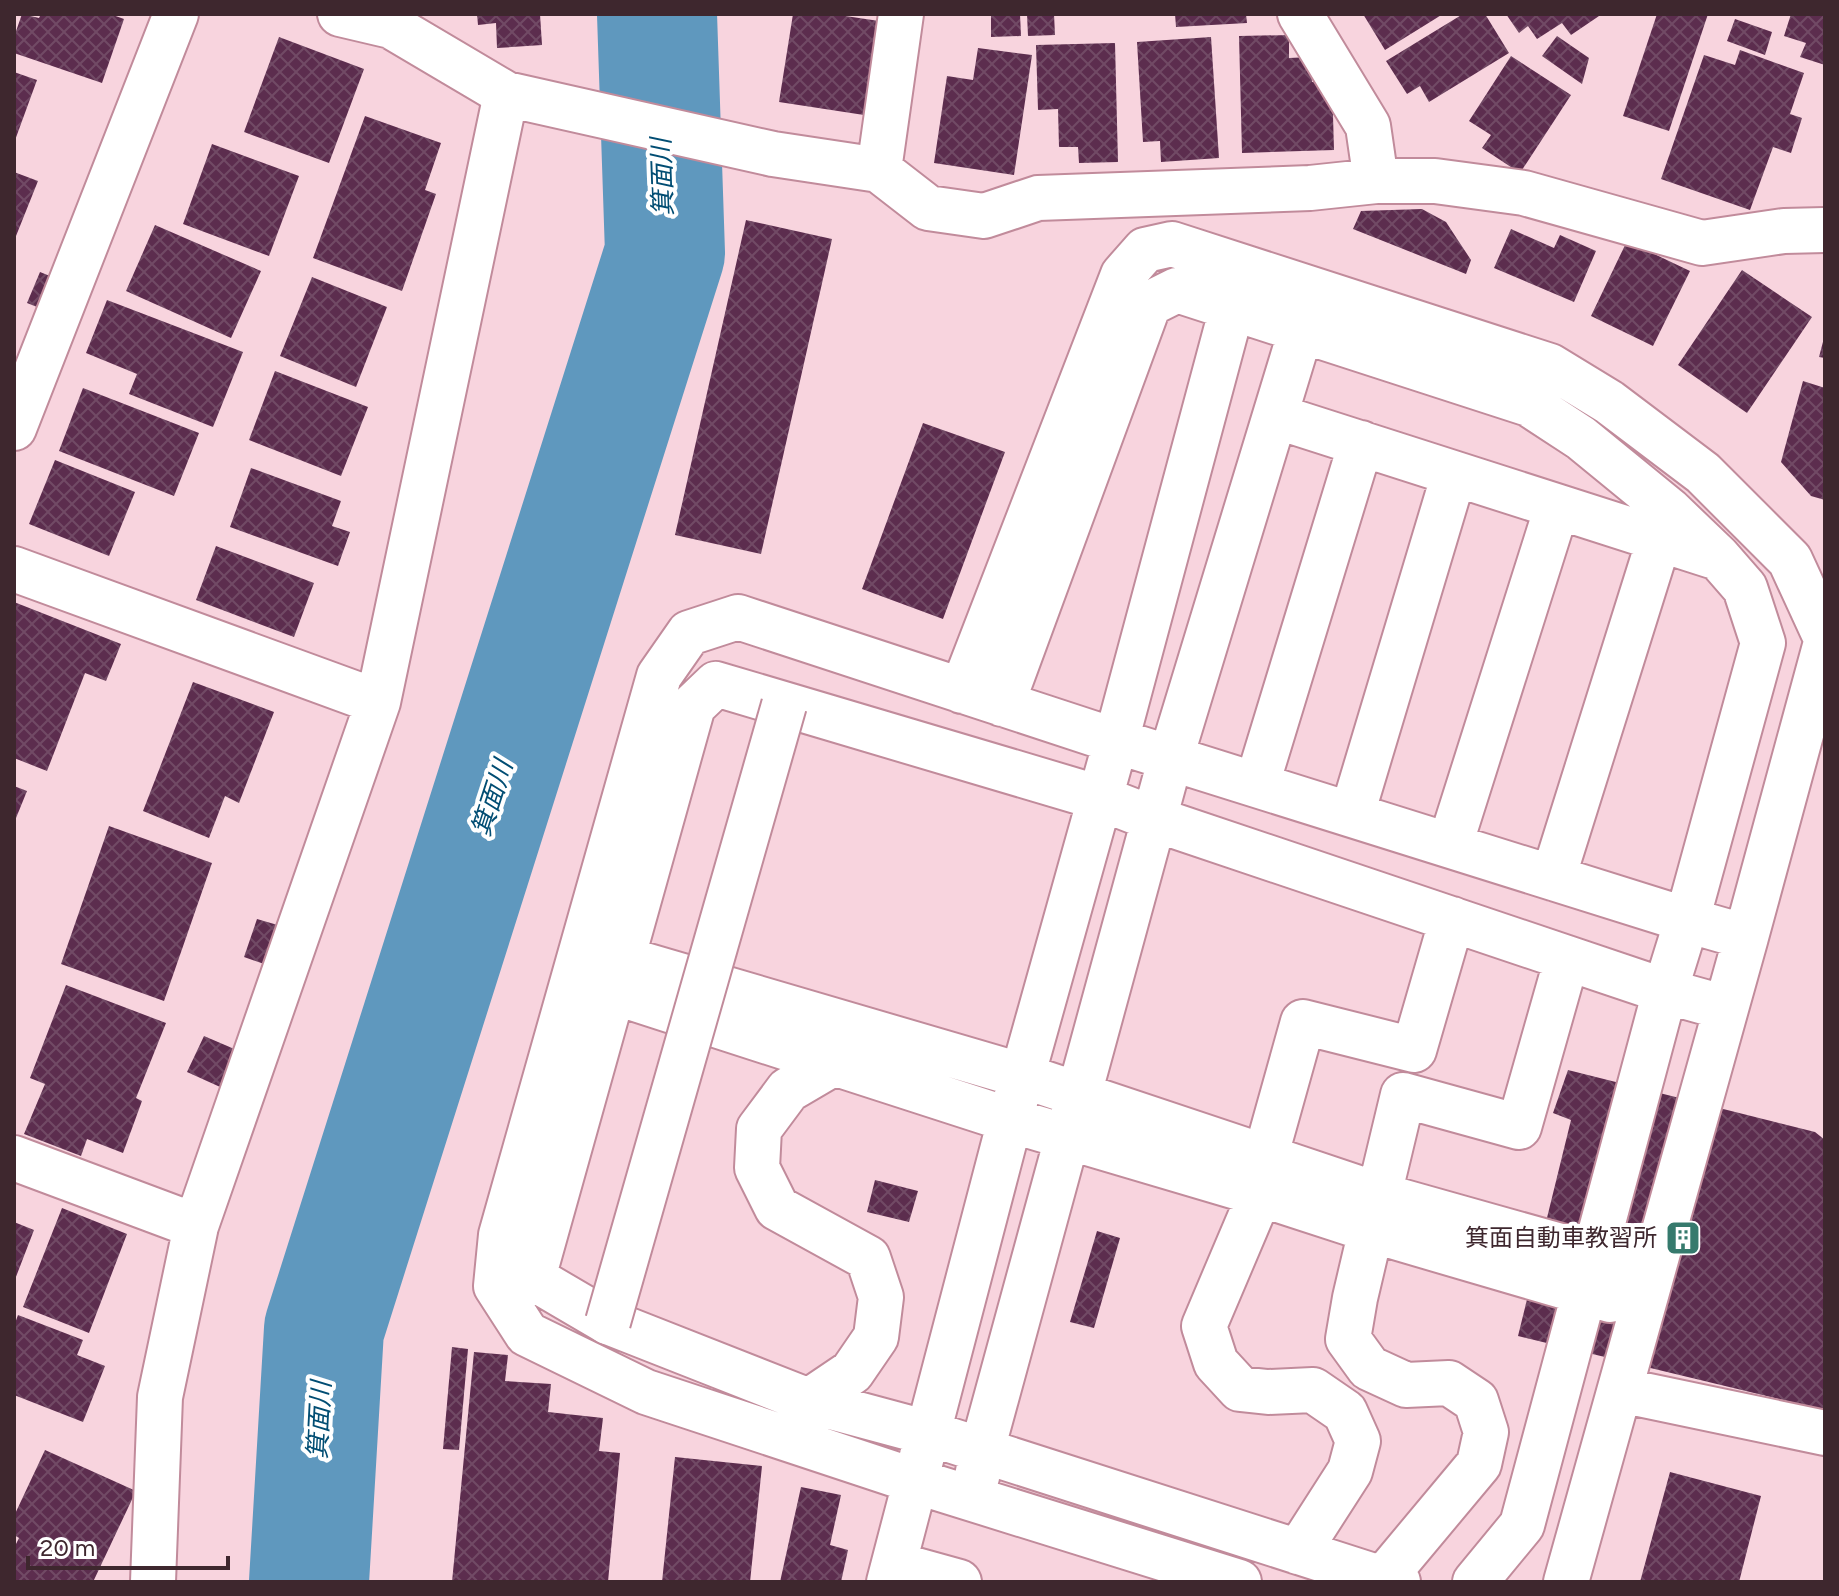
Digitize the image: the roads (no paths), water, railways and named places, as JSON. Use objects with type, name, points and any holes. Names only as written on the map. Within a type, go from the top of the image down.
[{"type":"street","points":[[14,428],[176,14]]},
{"type":"street","points":[[340,14],[391,26],[509,95],[773,154],[879,170],[928,208],[984,216],[1038,198],[1310,188],[1376,181],[1435,181],[1524,193],[1702,243],[1784,231],[1825,230]]},
{"type":"street","points":[[879,170],[901,14]]},
{"type":"street","points":[[1300,14],[1368,126],[1376,181]]},
{"type":"street","points":[[153,1582],[160,1397],[196,1226],[378,702],[509,95]]},
{"type":"street","points":[[982,698],[1123,275],[1145,250],[1172,244],[1243,267],[1307,310],[1529,404],[1581,438],[1669,510],[1745,588],[1763,643],[1665,991],[1522,1525],[1475,1582]]},
{"type":"street","points":[[959,1582],[891,1573],[1010,1120],[1243,267]]},
{"type":"street","points":[[982,698],[1149,304],[1177,290],[1233,308],[1307,310],[1550,366],[1609,402],[1703,473],[1790,560],[1825,636]]},
{"type":"street","points":[[972,1499],[982,1450],[1171,757],[1307,310]]},
{"type":"street","points":[[1275,416],[1718,557]]},
{"type":"street","points":[[1257,784],[1361,443]]},
{"type":"street","points":[[1352,814],[1454,474]]},
{"type":"street","points":[[1450,845],[1557,507]]},
{"type":"street","points":[[1553,878],[1659,540]]},
{"type":"street","points":[[14,569],[378,702]]},
{"type":"street","points":[[1567,958],[1519,1127],[1403,1095],[1348,1339],[1369,1368],[1406,1385],[1449,1383],[1476,1401],[1486,1432],[1479,1464],[1390,1581],[928,1433],[809,1401],[608,1322],[533,1278],[659,676],[689,633],[738,617],[1116,741],[1746,937]]},
{"type":"street","points":[[1566,1582],[1825,646]]},
{"type":"street","points":[[1239,1582],[915,1481],[646,1392],[527,1334],[496,1286],[501,1235],[693,706],[716,684],[1100,798],[1154,819],[1665,991],[1726,1008]]},
{"type":"street","points":[[608,1322],[784,705]]},
{"type":"street","points":[[1298,1552],[1350,1471],[1358,1441],[1345,1412],[1313,1390],[1268,1392],[1240,1389],[1216,1363],[1204,1326],[1262,1176],[1303,1022],[1414,1050],[1452,919]]},
{"type":"street","points":[[598,969],[834,1063],[1010,1120],[1067,1136],[1262,1176],[1648,1291]]},
{"type":"street","points":[[598,969],[1023,1076],[1079,1095],[1262,1176]]},
{"type":"street","points":[[809,1401],[852,1372],[876,1337],[881,1297],[868,1258],[777,1208],[757,1168],[759,1129],[788,1090],[834,1063]]},
{"type":"street","points":[[14,1158],[196,1226]]},
{"type":"street","points":[[1620,1390],[1825,1433]]},
{"type":"waterway","name":"箕面川","points":[[309,1582],[324,1329],[665,253],[657,14]]},
{"type":"place","name":"箕面自動車教習所","points":[[1683,1238]]}]
